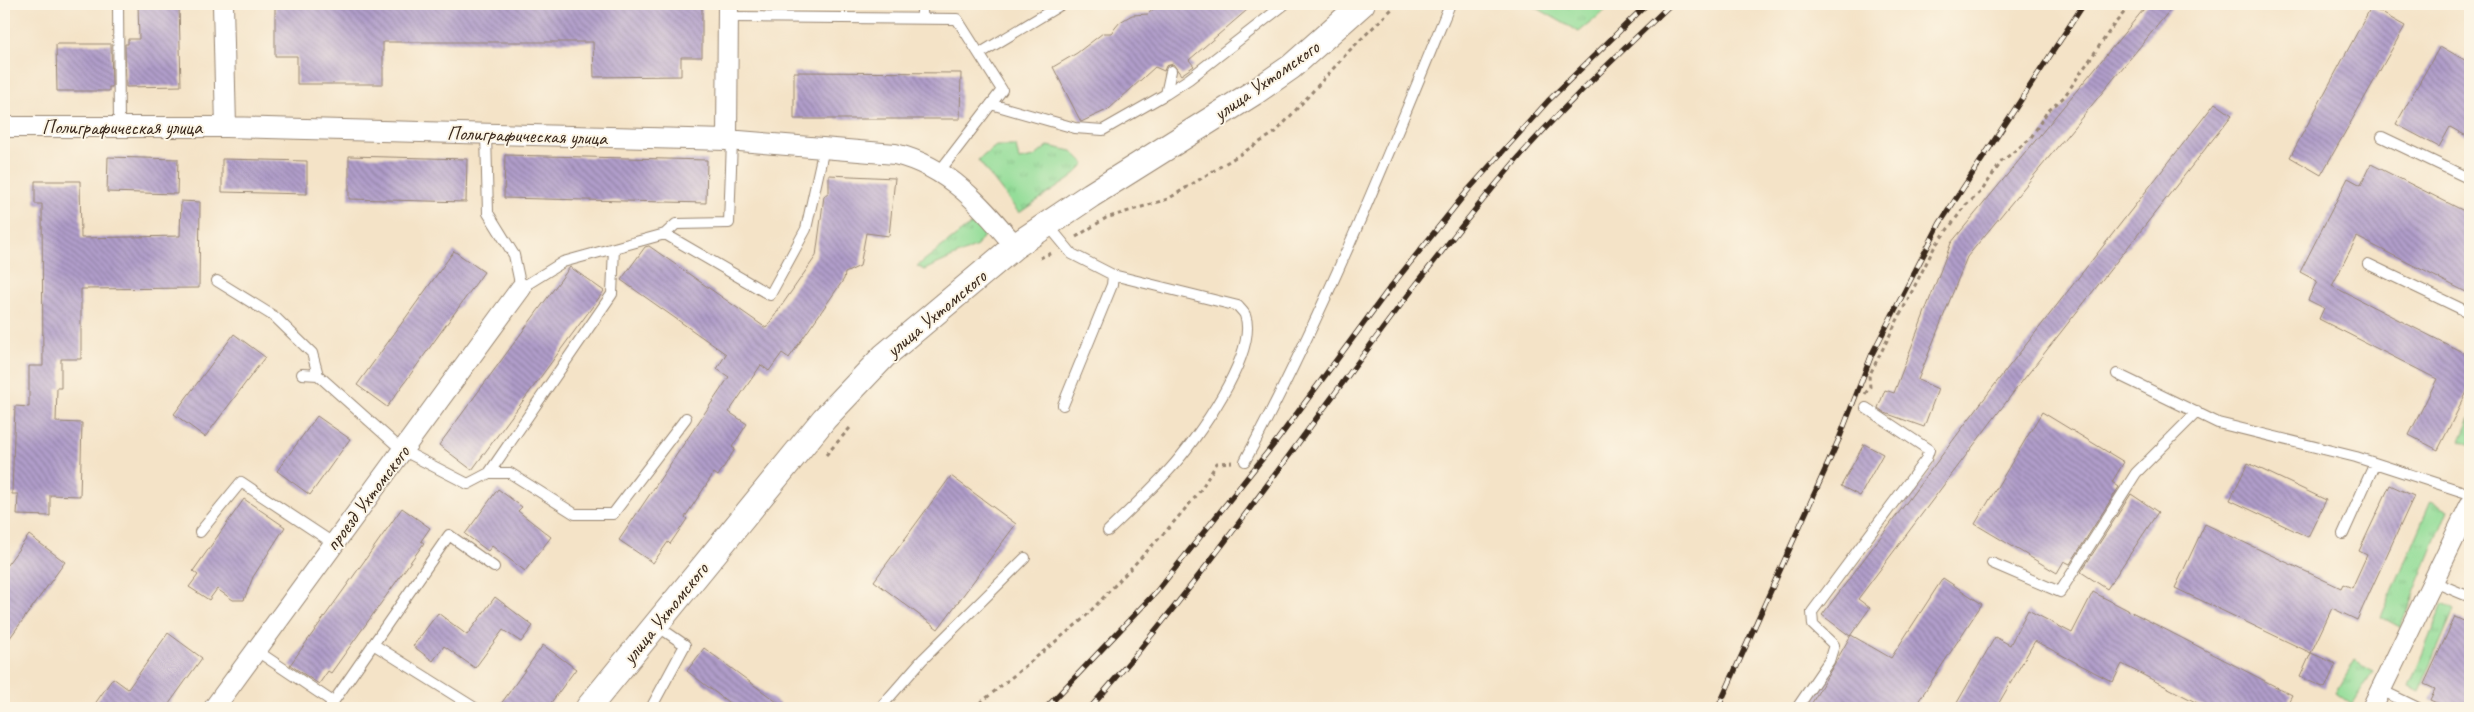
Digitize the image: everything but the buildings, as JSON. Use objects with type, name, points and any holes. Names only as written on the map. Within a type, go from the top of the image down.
[{"type":"street","points":[[223,4],[226,127]]},
{"type":"street","name":"улица Ухтомского","points":[[588,708],[655,624],[853,387],[908,335],[1024,253],[1047,224],[1291,67],[1362,4]]},
{"type":"street","points":[[728,11],[730,141]]},
{"type":"street","name":"Полиграфическая улица","points":[[4,127],[226,127],[730,141],[895,154],[919,160],[939,172],[982,206],[1024,253]]},
{"type":"street","name":"проезд Ухтомского","points":[[214,708],[257,651],[333,543],[522,288]]},
{"type":"street","points":[[2377,699],[2470,505]]},
{"type":"lane","points":[[118,4],[119,127]]},
{"type":"lane","points":[[922,4],[922,19]]},
{"type":"lane","points":[[979,54],[1062,4]]},
{"type":"lane","points":[[991,104],[1076,128],[1103,130],[1189,79],[1285,4]]},
{"type":"lane","points":[[1245,461],[1268,418],[1376,184],[1450,4]]},
{"type":"lane","points":[[728,11],[957,19],[1002,90],[939,172]]},
{"type":"lane","points":[[1166,94],[1171,71]]},
{"type":"lane","points":[[486,134],[488,213],[514,254],[522,288],[562,262],[665,234],[676,224],[729,223],[730,141]]},
{"type":"lane","points":[[2382,137],[2470,179]]},
{"type":"lane","points":[[665,234],[770,295],[806,229],[824,148]]},
{"type":"lane","points":[[1047,224],[1072,254],[1113,275],[1238,306],[1245,315],[1246,331],[1237,366],[1210,418],[1171,468],[1108,531]]},
{"type":"lane","points":[[489,473],[612,294],[614,248]]},
{"type":"lane","points":[[2368,264],[2470,313]]},
{"type":"lane","points":[[1064,405],[1112,285],[1113,275]]},
{"type":"lane","points":[[217,281],[275,317],[312,353],[318,376],[402,450],[468,484],[489,473],[510,473],[576,514],[613,514],[686,418]]},
{"type":"lane","points":[[302,374],[318,376]]},
{"type":"lane","points":[[2117,374],[2218,423],[2376,463],[2470,494]]},
{"type":"lane","points":[[1797,708],[1829,661],[1834,645],[1813,626],[1812,612],[1926,459],[1928,450],[1866,408]]},
{"type":"lane","points":[[1992,563],[2060,592],[2136,473],[2197,412]]},
{"type":"lane","points":[[2343,534],[2376,463]]},
{"type":"lane","points":[[200,532],[241,482],[333,543]]},
{"type":"lane","points":[[257,651],[331,705],[449,535],[494,567]]},
{"type":"lane","points":[[880,708],[922,660],[1025,558]]},
{"type":"lane","points":[[2434,582],[2470,597]]},
{"type":"lane","points":[[651,708],[685,645],[655,624]]},
{"type":"lane","points":[[373,644],[475,708]]},
{"type":"lane","points":[[2377,699],[2418,708]]},
{"type":"path","points":[[1024,253],[1064,246],[1106,218],[1168,199],[1276,132],[1349,51],[1397,4]]},
{"type":"path","points":[[1866,408],[1862,400],[1870,387],[1869,376],[1935,246],[1966,205],[1981,192],[2002,161],[2030,139],[2047,112],[2064,97],[2113,26],[2131,4]]},
{"type":"path","points":[[825,457],[851,426]]},
{"type":"path","points":[[974,708],[1083,619],[1198,494],[1217,463],[1245,461]]},
{"type":"green space","points":[[1530,4],[1613,4],[1579,32]]},
{"type":"green space","points":[[996,146],[1016,146],[1019,160],[1034,157],[1048,146],[1072,151],[1085,164],[1071,178],[1019,213],[978,160]]},
{"type":"green space","points":[[983,215],[987,231],[977,246],[924,270],[917,266]]},
{"type":"green space","points":[[2470,418],[2470,445],[2460,440]]},
{"type":"green space","points":[[2431,501],[2448,510],[2400,627],[2381,617]]},
{"type":"green space","points":[[2443,603],[2454,610],[2419,692],[2409,687]]},
{"type":"green space","points":[[2355,660],[2373,672],[2352,705],[2336,693]]},
{"type":"railway","points":[[1046,708],[1157,591],[1278,439],[1389,289],[1469,189],[1548,101],[1647,4]]},
{"type":"railway","points":[[1090,708],[1199,575],[1405,299],[1513,164],[1570,102],[1671,4]]},
{"type":"railway","points":[[1718,708],[1839,439],[1872,354],[1940,223],[2084,4]]}]
